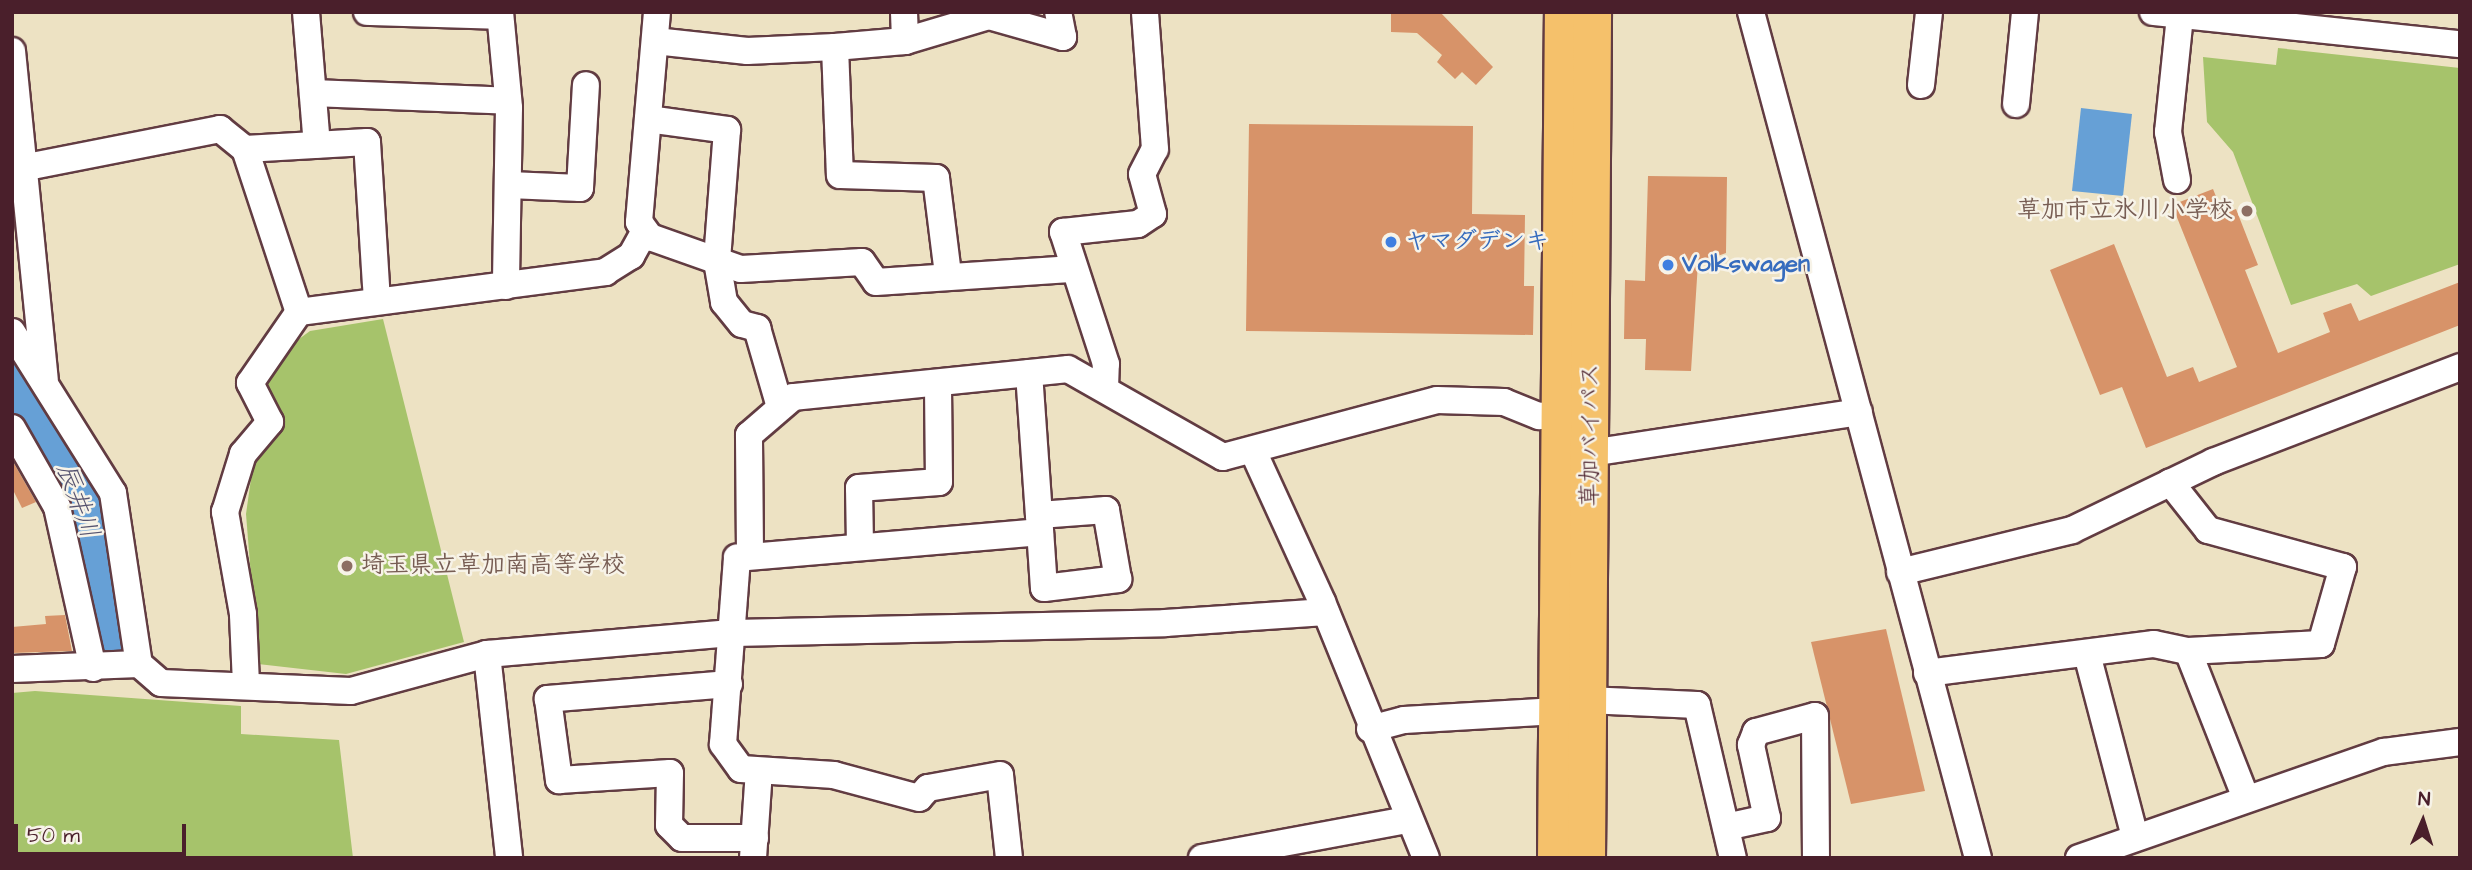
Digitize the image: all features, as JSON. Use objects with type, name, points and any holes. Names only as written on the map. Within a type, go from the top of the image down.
[{"type":"highway","name":"草加バイパス","points":[[1556,858],[1572,706],[1591,453],[1576,413],[1563,12]]},
{"type":"highway","name":"草加バイパス","points":[[1586,858],[1572,706],[1576,413],[1592,12]]},
{"type":"street","points":[[306,12],[317,145]]},
{"type":"street","points":[[367,12],[500,14],[508,101],[506,286]]},
{"type":"street","points":[[657,12],[639,222],[644,233],[741,269],[862,262],[876,282],[948,275],[1074,269]]},
{"type":"street","points":[[904,12],[905,41]]},
{"type":"street","points":[[655,41],[747,51],[835,47],[905,41],[989,16],[1063,37],[1058,12]]},
{"type":"street","points":[[1105,388],[1106,364],[1063,232],[1138,224],[1153,214],[1142,174],[1155,149],[1145,12]]},
{"type":"street","points":[[1751,12],[1978,858]]},
{"type":"street","points":[[1921,85],[1929,12]]},
{"type":"street","points":[[2016,104],[2025,12]]},
{"type":"street","points":[[2153,12],[2338,22],[2460,44]]},
{"type":"street","points":[[2177,180],[2168,132],[2180,15]]},
{"type":"street","points":[[835,47],[839,175],[936,178],[948,275]]},
{"type":"street","points":[[12,51],[27,167],[45,381]]},
{"type":"street","points":[[509,186],[580,188],[586,85]]},
{"type":"street","points":[[313,93],[508,101]]},
{"type":"street","points":[[648,119],[727,130],[717,261],[724,302],[742,324],[757,328],[780,407]]},
{"type":"street","points":[[27,167],[220,129],[245,149],[299,312]]},
{"type":"street","points":[[245,149],[367,142],[377,300]]},
{"type":"street","points":[[246,684],[243,614],[225,512],[243,454],[271,422],[250,383],[299,312],[605,272],[631,256],[644,233]]},
{"type":"street","points":[[12,332],[113,493],[139,664],[162,683],[246,684],[351,691],[487,654],[734,633],[1165,623],[1326,612]]},
{"type":"street","points":[[1900,572],[2072,530],[2170,482],[2460,367]]},
{"type":"street","points":[[750,553],[749,435],[793,397],[937,386],[1068,369],[1223,457],[1437,400],[1504,402],[1539,416],[1576,413]]},
{"type":"street","points":[[1009,858],[1000,775],[928,788],[919,798],[834,775],[741,769],[723,744],[734,633],[737,558],[750,553],[860,545],[1039,524],[1029,373]]},
{"type":"street","points":[[860,545],[859,488],[939,482],[937,386]]},
{"type":"street","points":[[1591,453],[1859,412]]},
{"type":"street","points":[[12,428],[57,507],[93,668]]},
{"type":"street","points":[[1252,451],[1326,612],[1370,729],[1426,858]]},
{"type":"street","points":[[1927,673],[2087,654],[2154,643],[2188,651],[2321,644],[2343,567],[2208,530],[2170,482]]},
{"type":"street","points":[[2188,651],[2245,796]]},
{"type":"street","points":[[487,654],[509,858]]},
{"type":"street","points":[[2087,654],[2135,837]]},
{"type":"street","points":[[12,669],[93,668],[139,664]]},
{"type":"street","points":[[729,684],[548,699],[559,779],[670,773],[669,825],[682,838],[754,848],[759,771]]},
{"type":"street","points":[[1370,729],[1404,720],[1572,706],[1697,705],[1733,858]]},
{"type":"street","points":[[1726,827],[1767,818],[1751,745],[1756,732],[1815,716],[1816,858]]},
{"type":"street","points":[[2080,858],[2245,796],[2384,752],[2460,742]]},
{"type":"street","points":[[1202,858],[1408,820]]},
{"type":"green space","points":[[2278,48],[2460,68],[2460,264],[2371,296],[2357,284],[2291,305],[2233,152],[2207,122],[2203,57],[2276,65]]},
{"type":"green space","points":[[383,319],[464,642],[346,674],[258,664],[246,514],[264,388],[284,350],[310,331]]},
{"type":"green space","points":[[35,691],[241,706],[241,734],[339,740],[353,858],[12,858],[12,693]]},
{"type":"water","points":[[2081,108],[2132,114],[2123,196],[2072,191]]},
{"type":"building","points":[[1391,12],[1440,12],[1493,67],[1476,85],[1462,72],[1455,79],[1437,62],[1442,55],[1417,33],[1391,32]]},
{"type":"building","points":[[1249,124],[1473,126],[1472,214],[1525,215],[1524,286],[1534,286],[1533,335],[1246,331]]},
{"type":"building","points":[[1648,176],[1727,177],[1726,253],[1698,263],[1691,371],[1645,370],[1646,339],[1624,339],[1625,280],[1645,281]]},
{"type":"building","points":[[2213,189],[2223,214],[2236,209],[2258,265],[2245,270],[2278,353],[2330,332],[2323,313],[2351,303],[2359,321],[2460,282],[2460,325],[2146,448],[2122,387],[2100,395],[2050,270],[2114,244],[2167,377],[2193,367],[2199,382],[2237,367],[2172,205]]},
{"type":"building","points":[[12,460],[36,502],[22,508],[12,488]]},
{"type":"building","points":[[65,615],[72,651],[12,653],[12,627],[46,624],[45,616]]},
{"type":"building","points":[[1886,629],[1925,791],[1851,804],[1811,642]]},
{"type":"waterway","name":"辰井川","points":[[12,382],[56,444],[89,519],[111,634]]},
{"type":"place","name":"草加市立氷川小学校","points":[[2247,211]]},
{"type":"place","name":"ヤマダデンキ","points":[[1391,242]]},
{"type":"place","name":"Volkswagen","points":[[1668,265]]},
{"type":"place","name":"埼玉県立草加南高等学校","points":[[347,566]]}]
